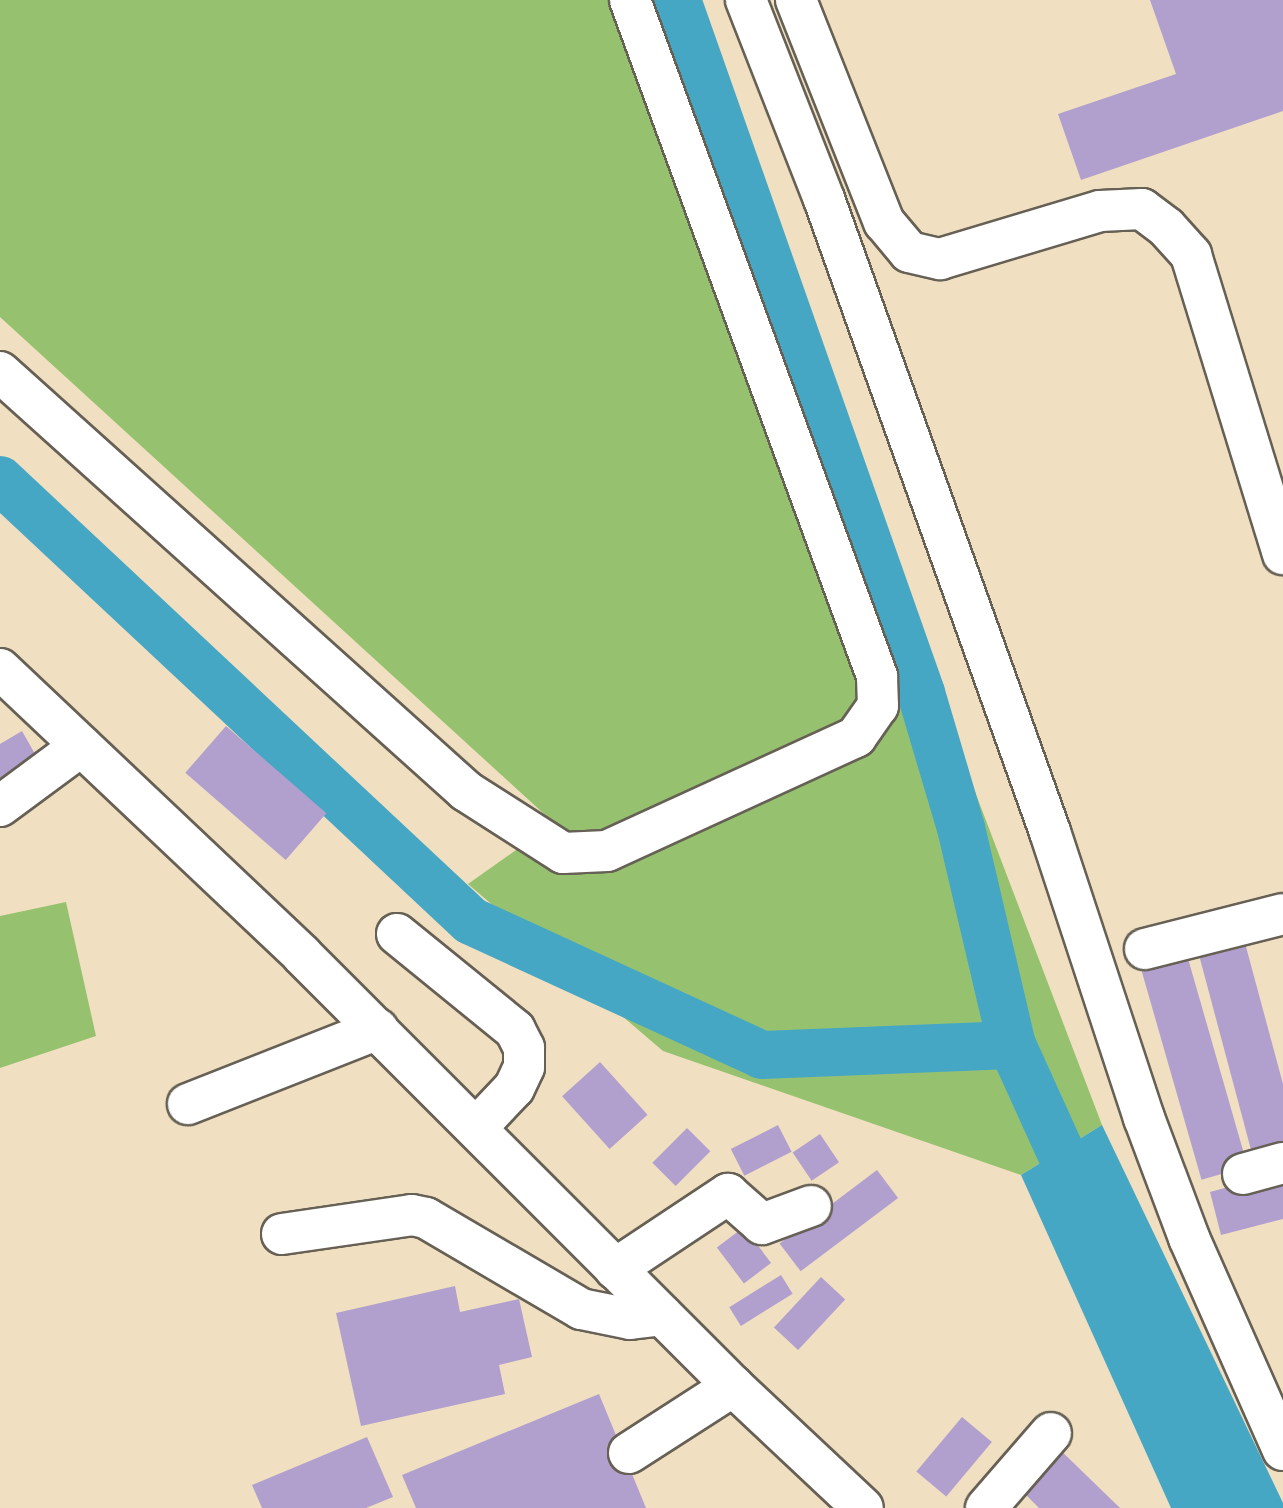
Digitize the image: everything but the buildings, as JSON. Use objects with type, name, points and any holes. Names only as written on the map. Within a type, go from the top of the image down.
[{"type":"street","points":[[0,372],[466,791],[563,853],[607,851],[856,737],[878,706],[877,676],[630,0]]},
{"type":"street","points":[[746,0],[824,199],[1044,817],[1144,1118],[1189,1238],[1283,1450]]},
{"type":"street","points":[[796,0],[884,222],[909,252],[940,259],[1100,211],[1142,209],[1166,227],[1191,255],[1283,554]]},
{"type":"street","points":[[0,669],[378,1029],[733,1386],[863,1508]]},
{"type":"street","points":[[0,806],[81,746]]},
{"type":"street","points":[[1145,949],[1283,914]]},
{"type":"street","points":[[397,934],[515,1030],[524,1048],[524,1067],[514,1088],[476,1128]]},
{"type":"street","points":[[188,1104],[378,1029]]},
{"type":"street","points":[[1243,1174],[1283,1163]]},
{"type":"street","points":[[615,1269],[728,1194],[762,1224],[811,1206]]},
{"type":"street","points":[[282,1234],[412,1215],[426,1218],[581,1309],[630,1319],[662,1315]]},
{"type":"street","points":[[629,1453],[733,1386]]},
{"type":"street","points":[[986,1508],[1051,1433]]},
{"type":"green space","points":[[0,0],[688,0],[929,671],[1102,1125],[1021,1175],[663,1051],[468,884],[554,823],[0,317]]},
{"type":"green space","points":[[66,902],[96,1036],[0,1068],[0,916]]},
{"type":"water","points":[[1102,1125],[1283,1508],[1171,1508],[1021,1175]]},
{"type":"waterway","points":[[677,0],[921,693],[961,828],[1012,1045],[1087,1210]]},
{"type":"waterway","points":[[0,480],[471,921],[762,1055],[1012,1045]]}]
